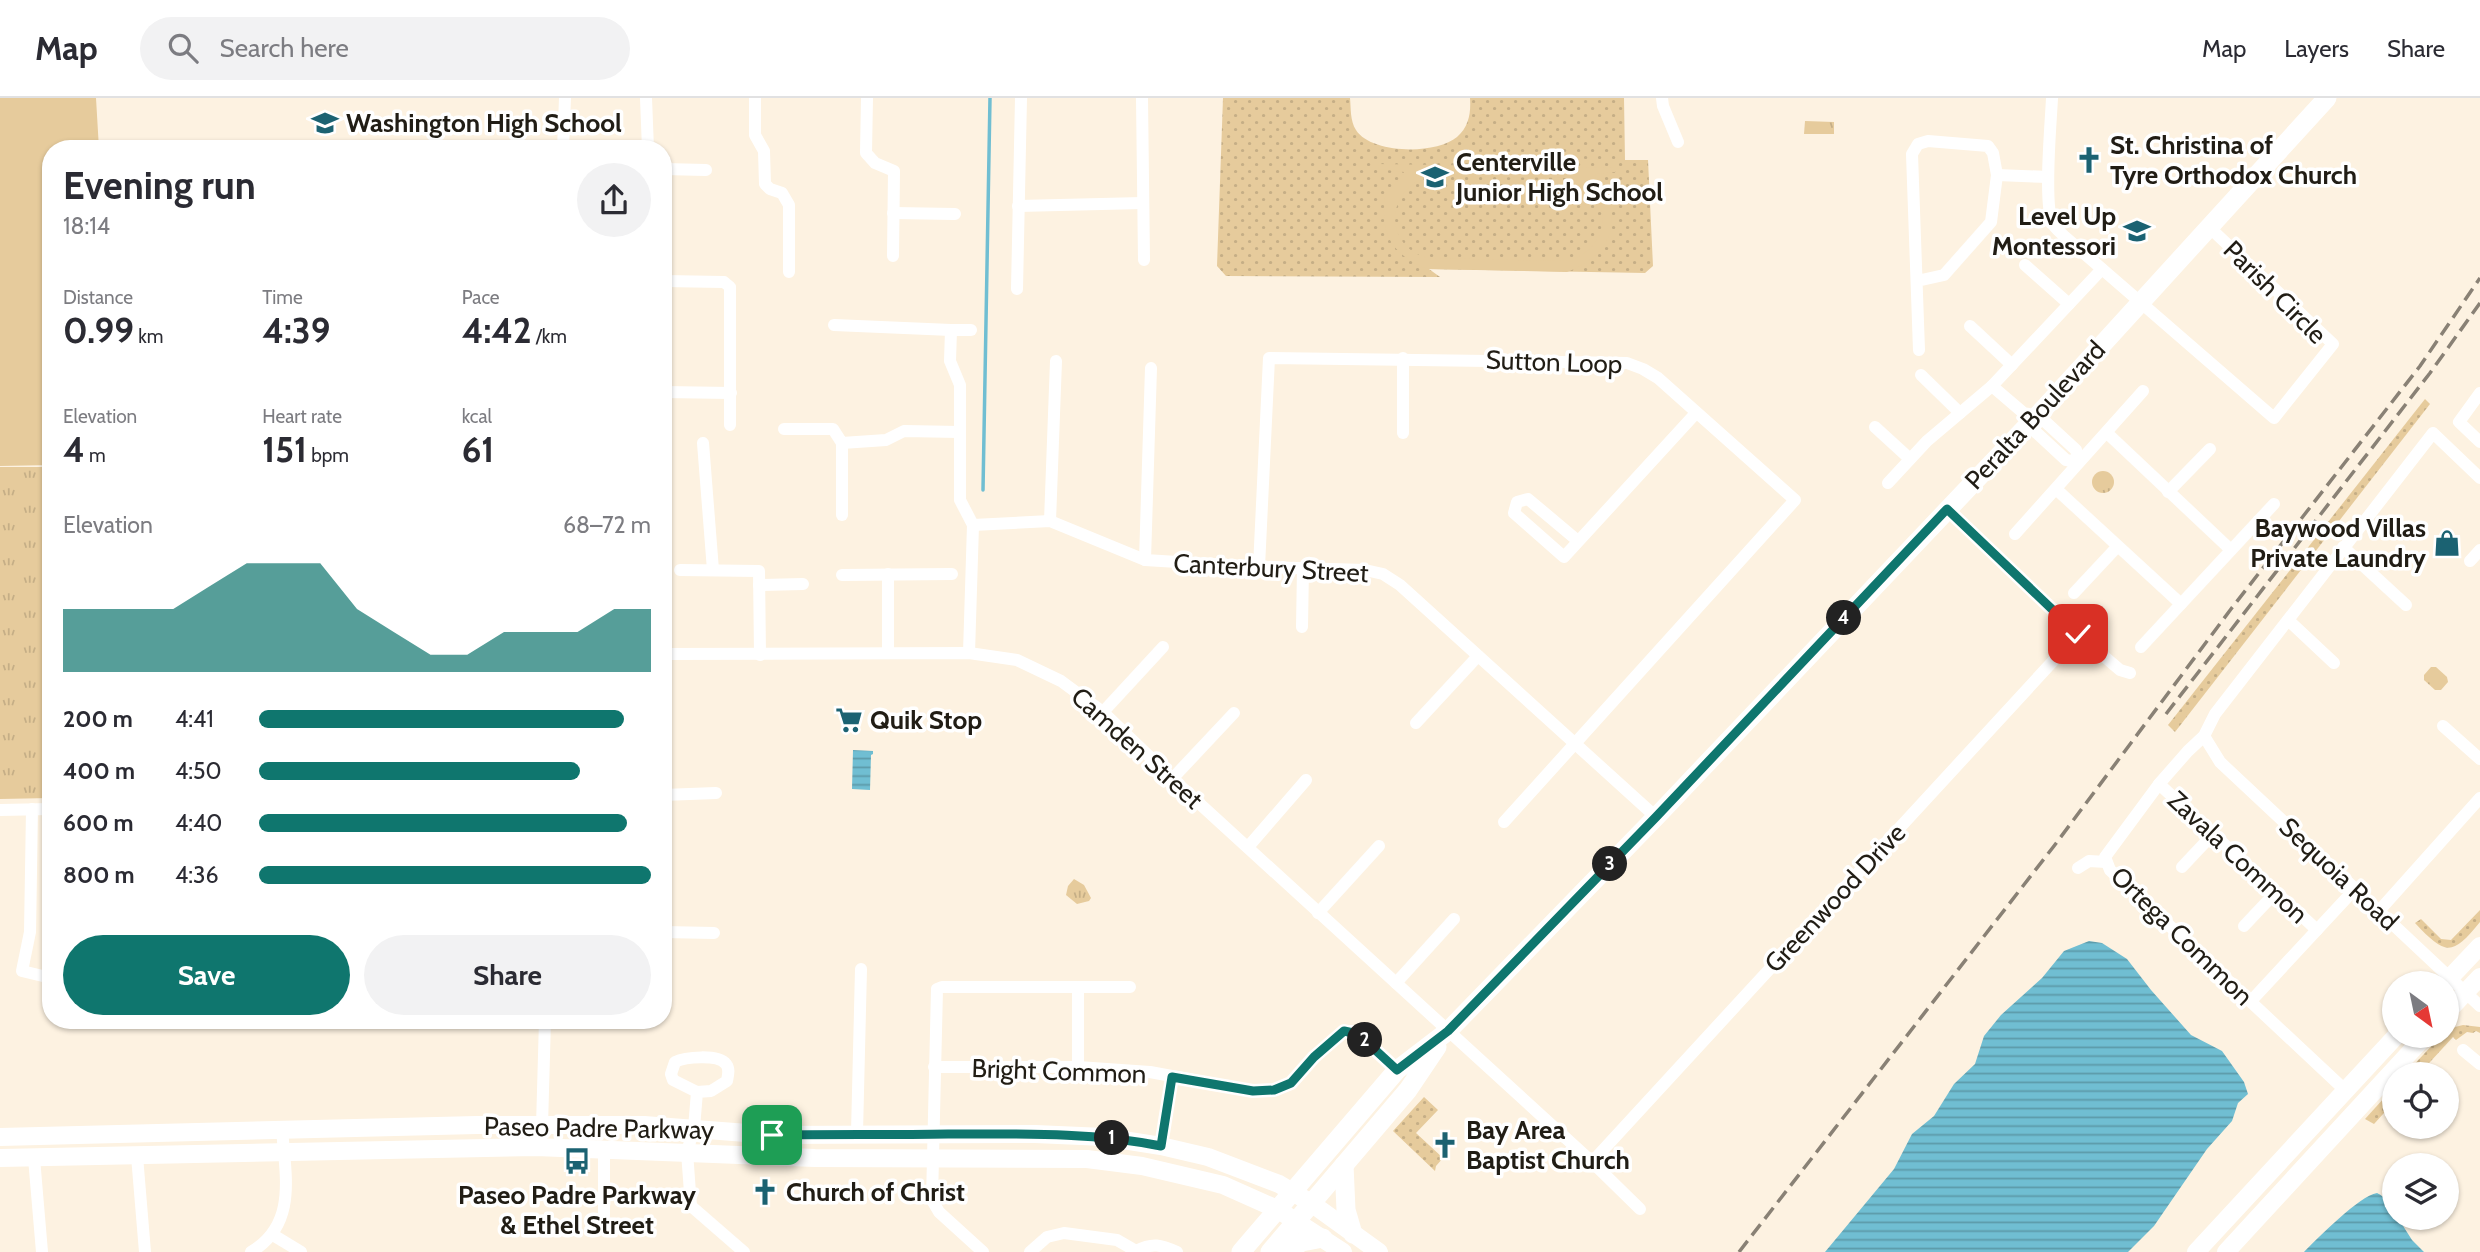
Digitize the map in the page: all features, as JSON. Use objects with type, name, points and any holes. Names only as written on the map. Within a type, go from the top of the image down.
[{"type":"main road","name":"Peralta Boulevard","points":[[1241,1252],[1397,1070],[1448,1031],[1656,817],[2033,420],[2327,98]]},
{"type":"main road","points":[[2456,971],[2480,946]]},
{"type":"main road","points":[[2459,999],[2480,977]]},
{"type":"main road","name":"Peralta Boulevard","points":[[1270,1252],[1408,1090],[1448,1031]]},
{"type":"main road","points":[[2196,1252],[2385,1048]]},
{"type":"main road","points":[[2226,1252],[2415,1048]]},
{"type":"main road","name":"Paseo Padre Parkway","points":[[0,1137],[282,1128],[644,1125],[772,1135],[1070,1134],[1132,1140],[1208,1157],[1242,1169],[1311,1203],[1379,1252]]},
{"type":"main road","name":"Paseo Padre Parkway","points":[[0,1158],[536,1147],[755,1156],[1053,1158],[1115,1162],[1223,1185],[1277,1209],[1343,1252]]},
{"type":"main road","points":[[1343,1165],[1346,1210],[1353,1234]]},
{"type":"main road","points":[[1283,1252],[1302,1242],[1323,1238]]},
{"type":"street","points":[[563,140],[565,98]]},
{"type":"street","points":[[646,98],[648,140]]},
{"type":"street","points":[[755,98],[755,135],[764,150],[765,184],[770,190],[782,193],[789,205],[789,272]]},
{"type":"street","points":[[867,98],[866,153],[875,163],[894,170],[893,256]]},
{"type":"street","points":[[1017,289],[1021,98]]},
{"type":"street","points":[[1142,98],[1144,260]]},
{"type":"street","points":[[1662,98],[1662,106],[1678,142]]},
{"type":"street","points":[[2052,98],[2048,177],[2053,223],[2064,236],[2141,302]]},
{"type":"street","points":[[1917,281],[1944,275],[1992,222],[1997,175],[1993,153],[1988,146],[1928,141],[1917,144],[1912,154],[1919,350]]},
{"type":"street","points":[[672,169],[706,170]]},
{"type":"street","points":[[1997,175],[2048,177]]},
{"type":"street","points":[[1018,206],[1143,203]]},
{"type":"street","points":[[892,213],[955,214]]},
{"type":"street","name":"Parish Circle","points":[[2141,302],[2274,418],[2333,344],[2210,227]]},
{"type":"street","points":[[2025,265],[2069,304]]},
{"type":"street","points":[[1888,483],[1927,441],[1992,386],[2102,269]]},
{"type":"street","points":[[672,281],[724,282],[730,288],[730,425]]},
{"type":"street","points":[[834,326],[971,330]]},
{"type":"street","points":[[1970,326],[2012,365]]},
{"type":"street","points":[[951,330],[950,360],[960,385],[960,500],[973,525],[969,653]]},
{"type":"street","name":"Sutton Loop","points":[[1259,567],[1269,358],[1627,363],[1643,369],[1658,379],[1796,500],[1574,743]]},
{"type":"street","points":[[1403,358],[1403,433]]},
{"type":"street","points":[[1050,521],[1056,361]]},
{"type":"street","points":[[1145,560],[1151,368]]},
{"type":"street","points":[[1922,375],[1960,413]]},
{"type":"street","points":[[1992,386],[2033,420],[2076,450],[2079,462]]},
{"type":"street","points":[[2015,534],[2143,391]]},
{"type":"street","points":[[672,393],[731,393]]},
{"type":"street","points":[[2480,393],[2459,422],[2480,442]]},
{"type":"street","points":[[1578,541],[1528,499],[1517,502],[1514,513],[1564,557],[1696,413]]},
{"type":"street","points":[[1875,427],[1910,459]]},
{"type":"street","points":[[784,429],[833,429],[842,443],[842,515]]},
{"type":"street","points":[[842,443],[887,440],[904,431],[960,432]]},
{"type":"street","points":[[2107,433],[2231,550]]},
{"type":"street","name":"Ortega Common","points":[[2346,1091],[2110,870],[2106,862],[2107,852],[2159,784],[2204,736],[2215,714],[2433,433],[2480,478]]},
{"type":"street","points":[[703,443],[713,570]]},
{"type":"street","points":[[2168,492],[2210,450]]},
{"type":"street","points":[[2056,489],[2181,604]]},
{"type":"street","points":[[2141,647],[2273,504]]},
{"type":"street","points":[[1947,509],[2078,634],[2120,670],[2130,673]]},
{"type":"street","name":"Canterbury Street","points":[[973,525],[1050,521],[1145,560],[1365,570],[1382,575],[1400,585],[1656,817]]},
{"type":"street","points":[[2074,593],[2117,547]]},
{"type":"street","points":[[2343,547],[2406,605]]},
{"type":"street","points":[[2470,561],[2480,551]]},
{"type":"street","points":[[1302,627],[1303,568]]},
{"type":"street","points":[[680,570],[759,571],[760,654]]},
{"type":"street","points":[[888,574],[888,653]]},
{"type":"street","points":[[842,575],[951,574]]},
{"type":"street","points":[[759,584],[803,584]]},
{"type":"street","points":[[2288,621],[2334,663]]},
{"type":"street","name":"Greenwood Drive","points":[[1592,1162],[2078,634]]},
{"type":"street","points":[[1103,712],[1163,647]]},
{"type":"street","name":"Camden Street","points":[[672,654],[969,653],[1017,660],[1061,681],[1103,712],[1172,779],[1592,1162],[1640,1209]]},
{"type":"street","points":[[1416,723],[1478,656]]},
{"type":"street","points":[[1172,779],[1234,713]]},
{"type":"street","points":[[2443,726],[2480,759]]},
{"type":"street","name":"Sequoia Road","points":[[2204,736],[2220,762],[2438,971]]},
{"type":"street","points":[[1504,822],[1574,743]]},
{"type":"street","points":[[1248,847],[1306,780]]},
{"type":"street","name":"Zavala Common","points":[[2159,784],[2317,930]]},
{"type":"street","points":[[672,795],[716,793]]},
{"type":"street","points":[[2378,912],[2480,798]]},
{"type":"street","points":[[32,809],[30,932],[22,971],[42,976]]},
{"type":"street","points":[[0,810],[42,809]]},
{"type":"street","points":[[2182,867],[2214,833]]},
{"type":"street","points":[[1318,913],[1379,846]]},
{"type":"street","points":[[2078,868],[2089,861],[2106,862]]},
{"type":"street","points":[[2251,1001],[2354,890]]},
{"type":"street","points":[[2244,926],[2276,892]]},
{"type":"street","points":[[1396,983],[1454,919]]},
{"type":"street","points":[[672,932],[714,933]]},
{"type":"street","points":[[857,1133],[861,969]]},
{"type":"street","points":[[983,1252],[939,1212],[932,1200],[937,989],[1130,988]]},
{"type":"street","name":"Sequoia Road","points":[[2459,988],[2480,1006]]},
{"type":"street","points":[[1078,989],[1078,1067]]},
{"type":"street","points":[[536,1147],[542,1126],[545,1029]]},
{"type":"street","name":"Bright Common","points":[[934,1068],[1078,1067],[1150,1072],[1253,1091],[1274,1090],[1291,1083],[1314,1057],[1344,1031],[1358,1034],[1397,1070]]},
{"type":"street","points":[[2463,1050],[2480,1065]]},
{"type":"street","points":[[1161,1146],[1172,1077]]},
{"type":"street","points":[[697,1092],[694,1128],[687,1152],[691,1206],[744,1252]]},
{"type":"street","points":[[251,1252],[273,1235],[284,1215],[286,1197],[282,1128]]},
{"type":"street","points":[[604,1149],[604,1215]]},
{"type":"street","points":[[137,1156],[145,1252]]},
{"type":"street","points":[[34,1157],[42,1252]]},
{"type":"street","points":[[1030,1252],[1047,1237],[1064,1233],[1117,1240],[1136,1252],[1147,1245],[1177,1252]]},
{"type":"street","points":[[273,1235],[301,1252]]},
{"type":"green space","points":[[0,98],[96,98],[98,140],[42,140],[42,465],[0,466]]},
{"type":"green space","name":"Centerville Junior High School","points":[[1223,98],[1350,98],[1353,123],[1364,138],[1389,148],[1420,149],[1447,143],[1457,137],[1468,119],[1470,98],[1624,98],[1625,160],[1648,160],[1653,266],[1645,273],[1429,269],[1440,277],[1226,276],[1217,266]]},
{"type":"green space","points":[[1805,121],[1834,122],[1834,134],[1804,134]]},
{"type":"green space","points":[[1378,164],[1615,168],[1615,172],[1596,174],[1595,179],[1605,193],[1610,207],[1610,234],[1604,246],[1594,256],[1567,272],[1427,269],[1401,253],[1386,231],[1385,196],[1404,172],[1379,169]],"holes":[[[1433,176],[1566,178],[1580,182],[1588,188],[1599,204],[1602,215],[1599,236],[1586,252],[1576,258],[1565,261],[1427,258],[1412,251],[1402,241],[1397,230],[1397,206],[1410,186],[1420,180]]]},
{"type":"green space","points":[[2425,399],[2430,404],[2175,732],[2168,725]]},
{"type":"green space","points":[[0,467],[42,467],[42,798],[0,799]]},
{"type":"green space","points":[[2103,471],[2111,474],[2114,482],[2111,490],[2103,493],[2095,490],[2092,482],[2095,474]]},
{"type":"green space","points":[[2431,667],[2436,667],[2447,677],[2448,682],[2441,690],[2435,690],[2424,680],[2424,675]]},
{"type":"green space","points":[[1074,879],[1084,885],[1091,898],[1089,901],[1077,904],[1066,895],[1068,886]]},
{"type":"green space","points":[[2480,910],[2480,922],[2462,941],[2448,948],[2434,941],[2415,923],[2421,919],[2441,939],[2451,940]]},
{"type":"green space","points":[[2459,1026],[2480,1027],[2480,1033],[2467,1032],[2459,1038]]},
{"type":"green space","points":[[2430,1048],[2443,1048],[2430,1062],[2416,1062]]},
{"type":"green space","points":[[1424,1097],[1438,1110],[1416,1133],[1443,1158],[1435,1171],[1393,1131]]},
{"type":"green space","points":[[2382,1100],[2382,1115],[2374,1124],[2365,1119]]},
{"type":"water","points":[[853,750],[873,751],[870,790],[852,789]]},
{"type":"water","points":[[2089,941],[2102,943],[2127,959],[2191,1035],[2222,1051],[2244,1082],[2248,1094],[2238,1103],[2232,1121],[2207,1149],[2154,1226],[2128,1252],[1825,1252],[1894,1169],[1912,1134],[1934,1116],[1954,1084],[1975,1064],[1984,1036],[2001,1015],[2042,978],[2064,951]]},
{"type":"water","points":[[2377,1193],[2382,1197],[2382,1230],[2406,1230],[2424,1252],[2304,1252],[2350,1209]]},
{"type":"waterway","points":[[983,490],[990,98]]},
{"type":"railway","points":[[1739,1252],[2054,846],[2231,609],[2420,366],[2480,278]]},
{"type":"railway","points":[[2166,714],[2430,373],[2480,303]]},
{"type":"place","name":"Washington High School","points":[[325,123]]},
{"type":"place","name":"St. Christina of Tyre Orthodox Church","points":[[2089,160]]},
{"type":"place","name":"Centerville Junior High School","points":[[1435,177]]},
{"type":"place","name":"Level Up Montessori","points":[[2137,231]]},
{"type":"place","name":"Baywood Villas Private Laundry","points":[[2447,543]]},
{"type":"place","name":"Quik Stop","points":[[849,720]]},
{"type":"place","name":"Bay Area Baptist Church","points":[[1445,1145]]},
{"type":"place","name":"Paseo Padre Parkway & Ethel Street","points":[[577,1161]]},
{"type":"place","name":"Church of Christ","points":[[765,1192]]},
{"type":"route","points":[[772,1135],[1070,1134],[1132,1140],[1161,1146],[1172,1077],[1253,1091],[1274,1090],[1291,1083],[1314,1057],[1344,1031],[1358,1034],[1397,1070],[1448,1031],[1656,817],[1947,509],[2078,634]]}]
